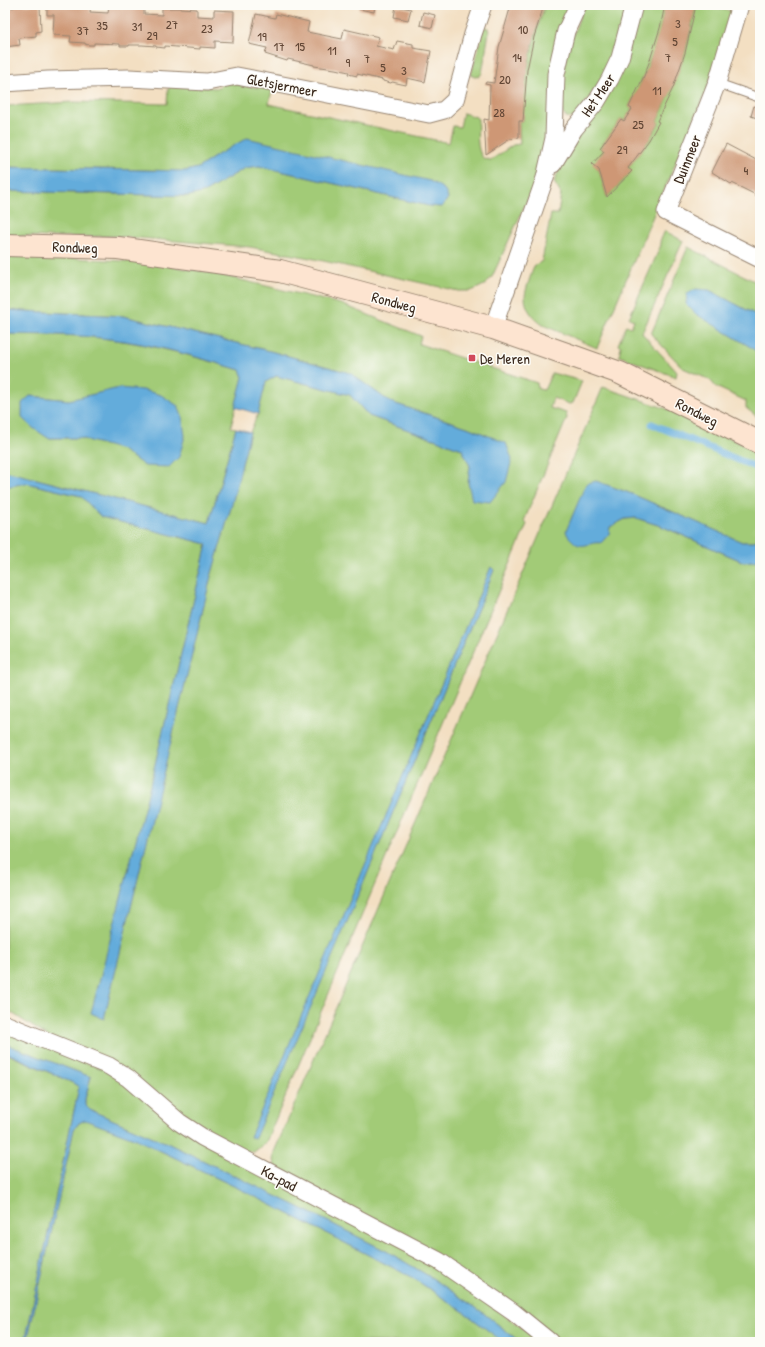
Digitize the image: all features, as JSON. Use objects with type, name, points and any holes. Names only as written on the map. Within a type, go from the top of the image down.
[{"type":"main road","name":"Rondweg","points":[[5,245],[118,248],[280,271],[492,328],[620,373],[760,443]]},
{"type":"street","name":"Gletsjermeer","points":[[5,83],[48,80],[129,78],[208,82],[237,76],[428,114],[444,110],[455,100],[473,34],[483,5]]},
{"type":"street","name":"Het Meer","points":[[492,328],[545,178],[554,138],[556,74],[566,31],[578,5]]},
{"type":"street","name":"Het Meer","points":[[545,178],[574,129],[597,101],[610,79],[620,58],[634,5]]},
{"type":"street","name":"Duinmeer","points":[[740,5],[717,83],[666,212],[760,259]]},
{"type":"street","name":"Ka-pad","points":[[5,1024],[109,1066],[128,1078],[179,1122],[202,1137],[439,1261],[514,1312],[550,1342]]},
{"type":"lane","points":[[717,83],[760,98]]},
{"type":"green space","points":[[545,5],[571,5],[547,145],[532,190],[492,277],[486,284],[471,291],[458,291],[310,258],[250,247],[115,236],[50,237],[5,235],[5,191],[189,196],[205,192],[245,168],[259,166],[429,206],[442,207],[448,198],[444,190],[430,181],[219,154],[198,168],[185,171],[5,167],[5,106],[74,102],[167,104],[168,89],[170,86],[220,88],[223,82],[272,90],[269,104],[449,143],[453,126],[460,127],[463,113],[478,119],[479,151],[484,159],[491,160],[513,145],[520,144],[519,121],[523,121],[529,62]]},
{"type":"green space","points":[[584,5],[628,5],[608,72],[575,117],[570,118],[562,113],[561,87],[567,52]]},
{"type":"green space","points":[[640,5],[665,5],[651,57],[629,107],[632,109],[624,121],[621,119],[600,148],[604,151],[593,164],[599,170],[607,197],[631,172],[628,168],[649,140],[659,123],[657,121],[676,79],[686,50],[696,5],[710,5],[710,7],[732,11],[707,89],[597,348],[540,323],[528,310],[525,301],[525,294],[534,266],[542,261],[551,214],[558,214],[561,194],[554,182],[571,141]]},
{"type":"green space","points":[[484,27],[488,28],[489,32],[482,73],[479,77],[471,75]]},
{"type":"green space","points":[[665,231],[683,241],[642,333],[677,372],[676,377],[619,356],[621,346],[618,345],[626,325],[631,327],[634,320],[629,318],[661,245],[660,241]]},
{"type":"green space","points":[[688,247],[760,284],[760,317],[709,290],[752,348],[760,355],[760,419],[746,408],[746,401],[716,387],[710,380],[683,368],[651,334]]},
{"type":"green space","points":[[5,254],[141,262],[208,272],[341,304],[421,336],[419,344],[537,383],[538,389],[544,390],[552,373],[582,381],[573,403],[569,404],[553,398],[550,408],[566,413],[567,418],[524,521],[527,524],[266,1142],[254,1152],[238,1150],[5,1010],[5,487],[26,483],[81,496],[102,517],[207,544],[149,790],[92,1013],[104,1018],[210,580],[232,504],[250,432],[258,414],[266,382],[276,376],[350,395],[369,416],[462,449],[470,466],[468,483],[505,443],[467,427],[390,402],[350,373],[270,351],[123,316],[5,310]],"holes":[[[491,567],[494,570],[350,915],[251,1137]]]},
{"type":"green space","points":[[5,334],[83,336],[126,342],[175,352],[240,370],[243,377],[231,427],[236,428],[209,523],[5,471]],"holes":[[[30,396],[69,400],[145,466],[122,449],[80,438],[48,438]]]},
{"type":"green space","points":[[603,387],[679,413],[760,453],[760,539],[751,542],[742,542],[632,494],[596,481],[610,527],[625,519],[636,518],[661,526],[744,562],[760,560],[760,1342],[559,1342],[518,1307],[275,1166],[273,1160],[274,1152]]},
{"type":"green space","points":[[5,1030],[107,1071],[436,1267],[542,1342],[520,1342],[482,1312],[432,1278],[388,1252],[167,1143],[90,1110],[85,1105],[85,1099],[91,1077],[5,1044]]},
{"type":"green space","points":[[5,1053],[79,1087],[25,1342],[5,1342]]},
{"type":"green space","points":[[85,1119],[134,1138],[246,1192],[413,1278],[464,1312],[503,1342],[27,1342],[74,1129]]},
{"type":"water","points":[[247,138],[430,181],[444,189],[448,198],[442,207],[429,206],[259,166],[245,168],[205,192],[189,196],[5,191],[5,167],[185,171],[198,168]]},
{"type":"water","points":[[696,289],[709,290],[760,317],[760,355],[752,348],[696,314],[686,304],[687,294]]},
{"type":"water","points":[[5,310],[123,316],[270,351],[350,373],[390,402],[467,427],[506,443],[512,459],[506,482],[490,502],[472,500],[468,483],[470,466],[462,449],[369,416],[350,395],[276,376],[266,382],[258,414],[235,407],[243,377],[240,370],[208,360],[126,341],[83,336],[5,334]]},
{"type":"water","points":[[119,388],[143,390],[161,395],[178,406],[182,416],[185,436],[179,457],[169,467],[145,466],[122,450],[80,438],[48,438],[33,428],[22,418],[22,403],[30,396],[69,400]]},
{"type":"water","points":[[236,428],[250,432],[232,504],[210,580],[104,1019],[91,1013],[149,790],[207,544],[101,517],[81,496],[26,483],[5,487],[5,471],[209,523]]},
{"type":"water","points":[[596,481],[632,494],[742,542],[751,542],[760,539],[760,560],[744,562],[661,526],[636,518],[625,519],[610,527],[609,534],[601,543],[593,543],[583,546],[576,544],[569,537],[566,531],[585,486],[588,483]]},
{"type":"water","points":[[491,567],[494,570],[350,915],[255,1138],[250,1137]]},
{"type":"water","points":[[5,1044],[91,1077],[85,1099],[85,1105],[90,1110],[167,1143],[388,1252],[432,1278],[482,1312],[520,1342],[503,1342],[464,1312],[413,1278],[246,1192],[134,1138],[85,1120],[79,1123],[74,1129],[27,1342],[25,1342],[79,1087],[5,1052]]},
{"type":"building","points":[[5,5],[12,5],[12,8],[14,7],[13,5],[40,5],[41,31],[36,32],[36,36],[19,38],[20,45],[5,47]]},
{"type":"building","points":[[47,5],[91,5],[90,12],[108,13],[109,5],[144,5],[144,14],[162,15],[162,8],[180,8],[197,9],[197,16],[214,17],[214,10],[234,11],[233,42],[215,41],[215,48],[200,47],[200,49],[165,46],[165,48],[142,45],[120,46],[120,44],[94,43],[94,45],[89,45],[85,43],[70,42],[71,36],[53,35],[54,15],[47,15]]},
{"type":"building","points":[[360,5],[375,5],[374,12],[359,9]]},
{"type":"building","points":[[511,5],[544,5],[534,37],[527,70],[523,121],[519,121],[519,138],[510,139],[486,155],[484,119],[489,120],[490,85],[485,84],[486,82],[494,83],[499,47]]},
{"type":"building","points":[[665,5],[696,5],[685,53],[673,88],[657,121],[659,122],[649,140],[628,168],[632,171],[607,197],[599,170],[592,164],[604,151],[600,148],[621,119],[624,121],[632,109],[629,107],[650,60],[660,28]]},
{"type":"building","points":[[396,6],[411,9],[408,20],[394,17]]},
{"type":"building","points":[[423,12],[435,15],[432,28],[420,25]]},
{"type":"building","points":[[256,14],[275,18],[276,14],[309,22],[307,32],[342,39],[344,29],[379,37],[376,46],[394,50],[397,41],[413,44],[413,48],[431,51],[425,82],[407,78],[406,85],[391,83],[288,59],[287,61],[265,54],[267,48],[249,44]]},
{"type":"building","points":[[754,106],[760,108],[760,119],[751,116]]},
{"type":"building","points":[[726,144],[760,162],[760,199],[755,196],[756,195],[732,183],[731,184],[712,172]]},
{"type":"waterway","points":[[652,424],[760,469]]},
{"type":"place","name":"De Meren","points":[[472,358]]}]
